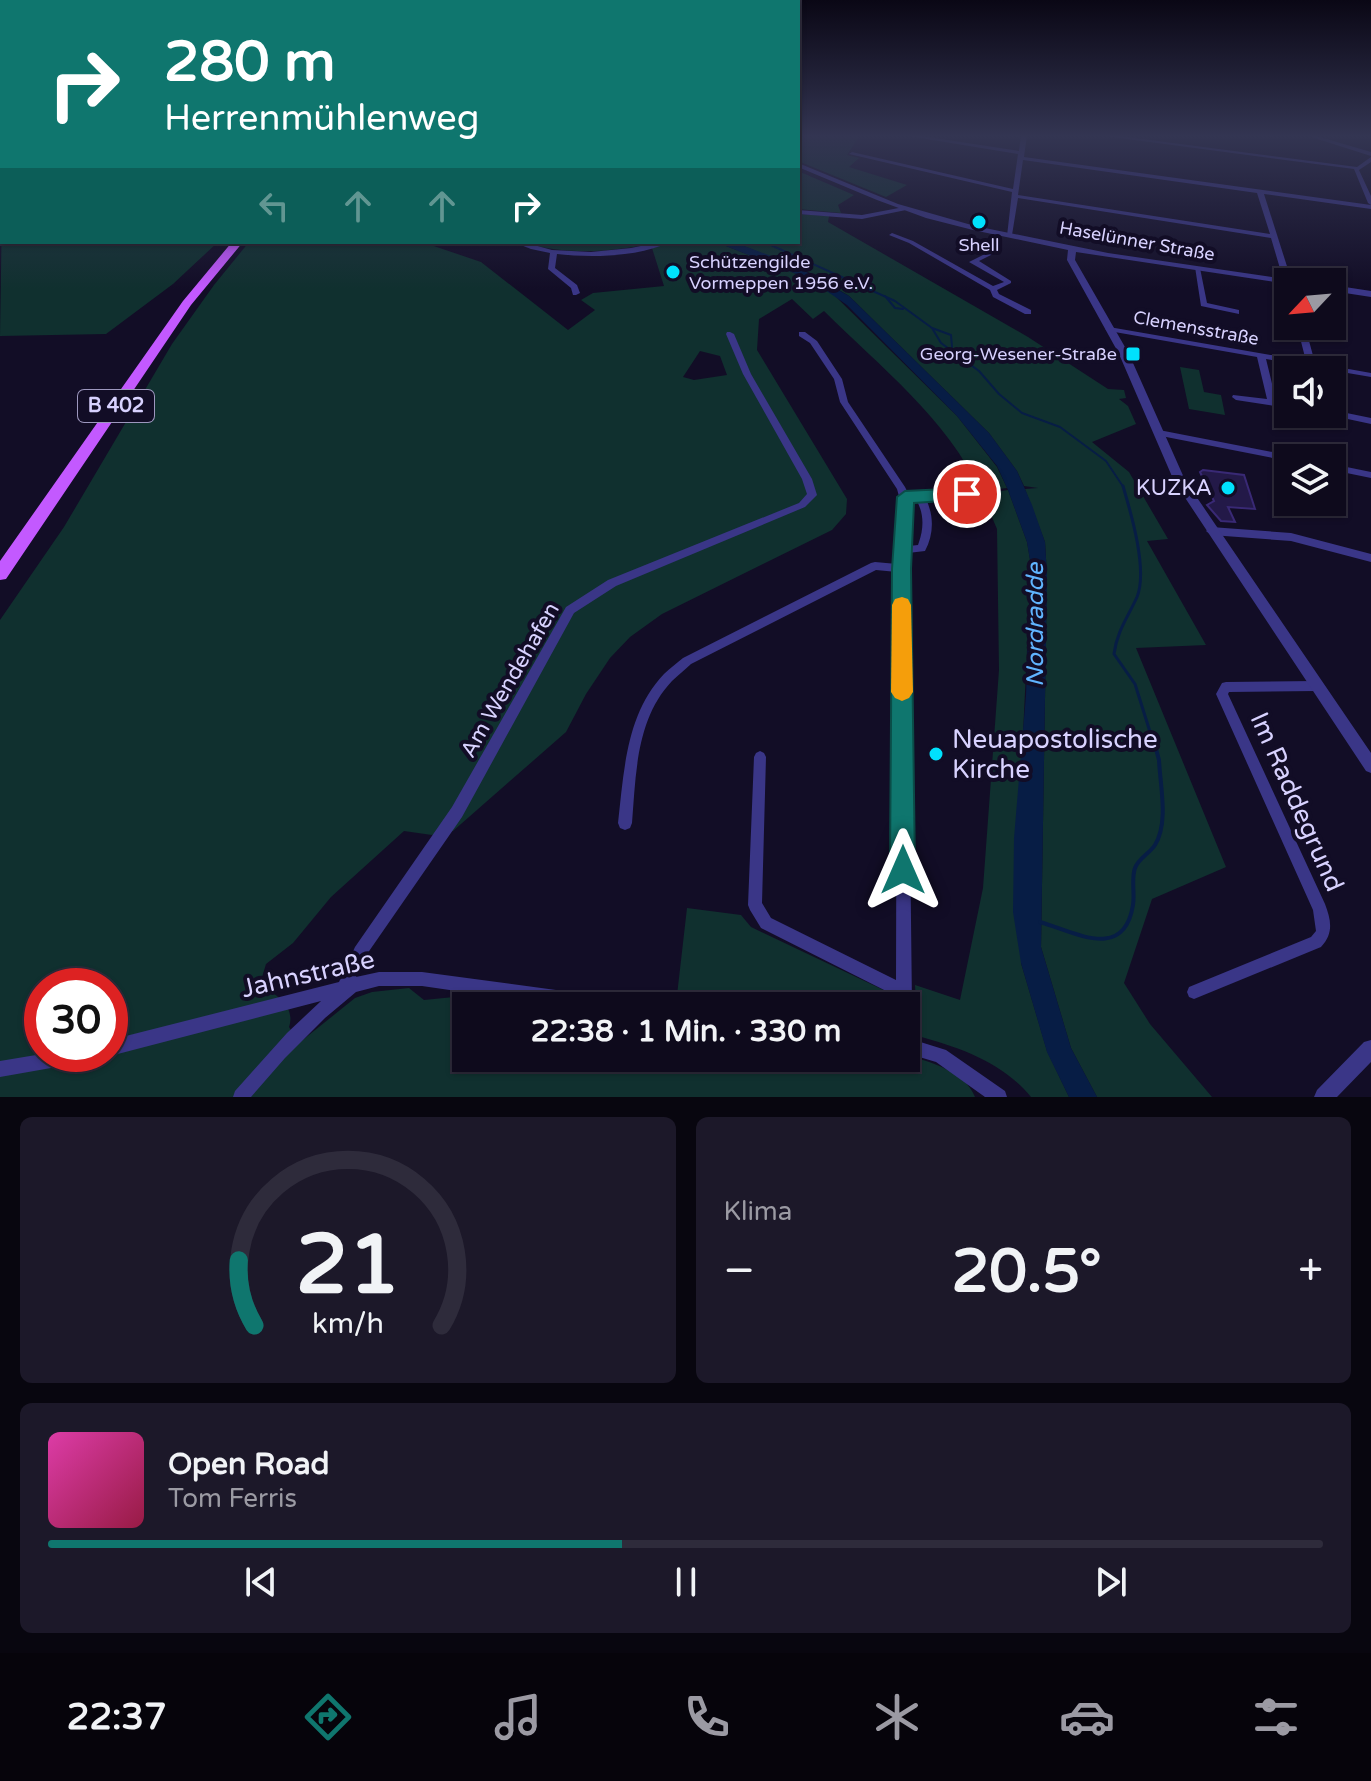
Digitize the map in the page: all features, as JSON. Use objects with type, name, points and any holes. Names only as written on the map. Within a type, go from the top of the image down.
[{"type":"main road","name":"B 402","points":[[0,574],[187,303],[236,244]]},
{"type":"street","name":"Haselünner Straße","points":[[849,186],[904,209],[997,233],[1274,280]]},
{"type":"street","points":[[982,186],[1273,236]]},
{"type":"street","points":[[1009,235],[1015,186]]},
{"type":"street","points":[[1221,186],[1371,205],[1363,186]]},
{"type":"street","points":[[1260,192],[1284,268]]},
{"type":"street","points":[[800,212],[862,217],[904,209]]},
{"type":"street","points":[[959,268],[990,254],[997,233]]},
{"type":"street","points":[[892,235],[959,268],[993,289],[996,295],[1028,312]]},
{"type":"street","points":[[524,244],[554,252],[611,251],[655,244]]},
{"type":"street","points":[[1073,247],[1071,260],[1136,378],[1180,481],[1371,766]]},
{"type":"street","points":[[554,252],[551,269],[574,287],[576,293]]},
{"type":"street","points":[[974,261],[1009,282],[993,289]]},
{"type":"street","points":[[1197,268],[1204,304],[1236,312]]},
{"type":"street","points":[[1346,290],[1371,294]]},
{"type":"street","name":"Clemensstraße","points":[[1109,329],[1274,358]]},
{"type":"street","name":"Am Wendehafen","points":[[350,986],[360,952],[457,812],[570,610],[612,583],[802,505],[812,495],[807,479],[747,374],[730,334]]},
{"type":"street","points":[[802,334],[813,341],[838,379],[844,402],[891,468],[912,497],[927,507],[925,543],[912,551],[903,550]]},
{"type":"street","points":[[1236,397],[1272,402],[1261,356]]},
{"type":"street","name":"Clemensstraße","points":[[1346,370],[1371,375]]},
{"type":"street","points":[[1346,416],[1371,421]]},
{"type":"street","points":[[1159,433],[1274,455]]},
{"type":"street","points":[[1346,470],[1371,475]]},
{"type":"street","points":[[912,497],[967,494]]},
{"type":"street","points":[[904,992],[902,569],[912,497]]},
{"type":"street","points":[[1211,531],[1291,537],[1371,558]]},
{"type":"street","points":[[625,823],[635,738],[645,707],[668,675],[687,661],[875,566],[902,569]]},
{"type":"street","name":"Im Raddegrund","points":[[1194,992],[1316,942],[1323,936],[1325,926],[1320,909],[1222,694],[1226,687],[1316,686]]},
{"type":"street","points":[[760,757],[755,905],[760,916],[766,923],[893,992]]},
{"type":"street","name":"Jahnstraße","points":[[128,1043],[379,979],[422,979],[515,992]]},
{"type":"street","points":[[241,1097],[287,1041],[316,1012],[350,986]]},
{"type":"street","points":[[920,1049],[940,1056],[992,1094]]},
{"type":"street","points":[[1324,1097],[1371,1049]]},
{"type":"street","points":[[0,1069],[24,1065]]},
{"type":"green space","points":[[800,186],[833,186],[854,195],[838,205],[841,213],[800,209]]},
{"type":"green space","points":[[860,186],[905,186],[886,197]]},
{"type":"green space","points":[[800,214],[829,216],[828,222],[1028,337],[1108,389],[1124,390],[1126,398],[1119,399],[1128,406],[1136,424],[1092,442],[1129,472],[1168,539],[1147,541],[1206,645],[1136,648],[1226,867],[1152,899],[1124,983],[1150,1024],[1212,1097],[1097,1097],[1071,1048],[1041,947],[1047,575],[1045,542],[1025,489],[1038,488],[1024,486],[1017,471],[989,433],[849,296],[813,274],[739,244],[800,244]]},
{"type":"green space","points":[[1,244],[216,244],[173,284],[106,334],[0,336]]},
{"type":"green space","points":[[247,244],[428,244],[481,262],[568,330],[595,310],[581,300],[593,293],[664,286],[652,248],[668,244],[721,244],[809,279],[833,294],[957,416],[997,467],[1007,488],[980,491],[950,440],[931,417],[824,311],[813,319],[792,299],[759,319],[757,350],[847,499],[846,514],[832,530],[662,614],[630,637],[610,658],[566,732],[453,831],[432,835],[404,831],[331,897],[293,943],[266,964],[260,984],[287,1007],[289,1027],[299,1043],[355,998],[372,992],[409,988],[424,1000],[452,997],[452,1072],[920,1072],[920,1060],[955,1074],[975,1097],[0,1097],[0,620],[64,527],[172,344]],"holes":[[[700,351],[720,356],[727,375],[694,380],[683,377]]]},
{"type":"green space","points":[[531,244],[648,244],[591,251]]},
{"type":"green space","points":[[1180,367],[1199,370],[1204,392],[1221,395],[1225,415],[1189,409]]},
{"type":"green space","points":[[1008,490],[1027,542],[1031,566],[1022,755],[1021,963],[1047,1051],[1069,1097],[1031,1097],[994,1065],[920,1037],[920,992],[915,992],[915,985],[960,1000],[983,888],[999,670],[997,529],[982,494]]},
{"type":"green space","points":[[687,908],[741,915],[751,927],[888,992],[677,992]]},
{"type":"water","name":"Nordradde","points":[[721,244],[739,244],[792,264],[849,296],[989,433],[1017,471],[1032,505],[1045,542],[1047,575],[1041,947],[1071,1048],[1097,1097],[1069,1097],[1047,1052],[1021,963],[1013,912],[1014,838],[1026,695],[1031,566],[1027,542],[997,466],[957,416],[847,305],[809,279]]},
{"type":"building","name":"KUZKA","points":[[1200,472],[1244,475],[1255,509],[1228,507],[1235,522],[1221,521],[1207,505],[1214,501]]},
{"type":"waterway","points":[[768,244],[886,297]]},
{"type":"waterway","points":[[886,297],[932,328]]},
{"type":"waterway","points":[[886,297],[895,308],[903,309]]},
{"type":"waterway","points":[[932,328],[951,335],[952,347]]},
{"type":"waterway","points":[[932,328],[941,343],[979,371],[999,394],[1022,413],[1060,427],[1106,461],[1123,487]]},
{"type":"waterway","points":[[1123,487],[1141,572],[1137,597],[1120,631],[1114,654],[1135,684],[1156,751]]},
{"type":"waterway","points":[[1040,922],[1097,939],[1120,933],[1128,922],[1133,905],[1135,868],[1155,845],[1162,826],[1162,792],[1156,749]]},
{"type":"slow traffic","points":[[902,605],[902,692]]},
{"type":"place","name":"Shell","points":[[979,222]]},
{"type":"place","name":"Schützengilde Vormeppen 1956 e.V.","points":[[673,272]]},
{"type":"place","name":"Georg-Wesener-Straße","points":[[1133,354]]},
{"type":"place","name":"KUZKA","points":[[1228,488]]},
{"type":"place","name":"Neuapostolische Kirche","points":[[936,754]]},
{"type":"route","points":[[903,870],[902,569],[907,507],[905,497],[967,494]]}]
